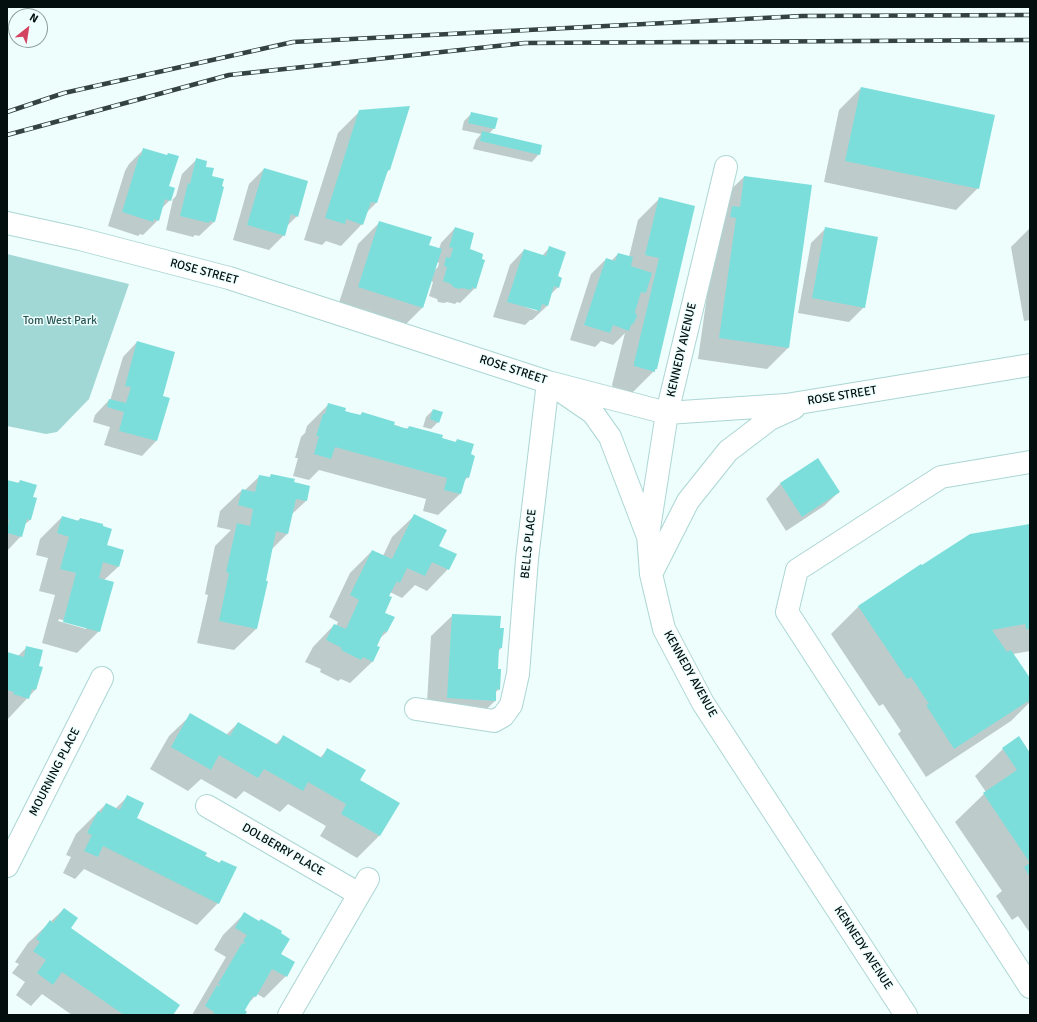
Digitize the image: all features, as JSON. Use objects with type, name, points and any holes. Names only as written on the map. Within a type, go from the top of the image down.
[{"type":"street","name":"KENNEDY AVENUE","points":[[726,167],[667,413],[648,535],[652,574],[664,629],[703,703],[906,1015]]},
{"type":"street","name":"ROSE STREET","points":[[7,224],[80,239],[229,278],[548,382],[667,413],[786,405],[1030,365]]},
{"type":"street","points":[[548,382],[593,413],[610,437],[648,535]]},
{"type":"street","name":"BELLS PLACE","points":[[416,709],[494,721],[503,716],[511,705],[518,674],[527,558],[548,382]]},
{"type":"street","points":[[652,574],[688,501],[728,451],[770,419],[806,401]]},
{"type":"street","points":[[1030,462],[942,477],[797,570],[787,612],[1030,987]]},
{"type":"street","name":"MOURNING PLACE","points":[[7,866],[102,678]]},
{"type":"street","name":"DOLBERRY PLACE","points":[[207,806],[364,887],[289,1015]]},
{"type":"green space","name":"Tom West Park","points":[[7,254],[129,284],[89,399],[57,432],[46,434],[7,426]]},
{"type":"building","points":[[861,87],[995,115],[979,189],[845,161]]},
{"type":"building","points":[[410,106],[390,170],[388,170],[377,203],[371,202],[363,225],[346,219],[345,224],[325,218],[359,110]]},
{"type":"building","points":[[471,112],[498,118],[495,129],[468,123]]},
{"type":"building","points":[[482,131],[542,145],[540,155],[480,141]]},
{"type":"building","points":[[143,148],[167,155],[168,153],[179,156],[169,186],[175,188],[171,201],[165,199],[159,221],[154,219],[153,222],[122,212],[139,156],[141,156]]},
{"type":"building","points":[[196,158],[207,161],[206,167],[214,168],[212,176],[224,179],[222,186],[224,187],[215,222],[209,221],[209,223],[180,216]]},
{"type":"building","points":[[264,168],[308,181],[298,217],[291,214],[285,236],[247,225]]},
{"type":"building","points":[[744,176],[812,185],[789,348],[719,338],[736,218],[730,217],[732,206],[740,207]]},
{"type":"building","points":[[659,197],[695,206],[657,369],[655,369],[655,372],[634,366],[634,363],[659,258],[645,255]]},
{"type":"building","points":[[379,221],[432,237],[429,245],[442,249],[423,308],[358,287]]},
{"type":"building","points":[[455,227],[474,233],[470,249],[483,254],[482,259],[485,260],[476,289],[472,287],[471,290],[462,288],[459,289],[443,281],[447,267],[444,266],[446,257],[450,258],[453,248],[449,247]]},
{"type":"building","points":[[825,227],[878,237],[865,308],[812,298]]},
{"type":"building","points":[[549,246],[566,252],[558,276],[562,278],[559,288],[554,286],[548,306],[542,304],[540,311],[507,302],[524,249],[546,256]]},
{"type":"building","points":[[618,253],[633,257],[631,266],[652,273],[646,293],[641,292],[635,312],[637,316],[629,331],[613,325],[610,333],[584,325],[606,258],[615,261]]},
{"type":"building","points":[[137,341],[175,352],[163,396],[170,398],[157,441],[119,431],[124,412],[107,407],[109,399],[126,403],[131,387],[125,386]]},
{"type":"building","points":[[328,403],[346,408],[345,411],[352,413],[361,415],[362,412],[395,422],[394,425],[408,429],[409,426],[443,435],[442,438],[456,442],[457,439],[474,444],[471,454],[475,456],[469,478],[466,477],[461,494],[444,490],[447,478],[335,447],[331,459],[314,454],[319,436],[316,436]]},
{"type":"building","points":[[433,409],[443,412],[439,423],[430,419]]},
{"type":"building","points":[[818,458],[840,492],[802,517],[780,483]]},
{"type":"building","points":[[271,474],[295,479],[294,482],[310,486],[307,501],[296,499],[288,534],[276,531],[266,581],[268,581],[257,629],[219,621],[229,573],[226,572],[237,523],[250,526],[253,509],[238,505],[242,489],[255,492],[259,475],[270,477]]},
{"type":"building","points":[[7,480],[19,483],[20,480],[37,485],[33,497],[37,498],[31,520],[27,519],[22,537],[7,533],[9,519],[7,519]]},
{"type":"building","points":[[414,514],[447,530],[439,546],[457,554],[449,570],[432,562],[425,576],[407,568],[400,583],[397,581],[389,596],[392,597],[385,613],[395,617],[387,632],[384,631],[377,646],[380,647],[373,662],[363,657],[361,660],[341,650],[342,648],[326,640],[334,624],[346,629],[359,600],[350,595],[372,550],[392,559]]},
{"type":"building","points":[[62,516],[79,521],[80,518],[103,524],[103,526],[112,529],[107,545],[124,550],[119,567],[103,562],[99,578],[114,582],[100,632],[63,622],[76,573],[60,569],[69,537],[57,533]]},
{"type":"building","points":[[1030,524],[1030,629],[1026,629],[1025,624],[992,630],[1007,652],[1011,650],[1030,678],[1030,700],[954,749],[926,705],[929,704],[911,677],[907,679],[858,606],[921,564],[922,565],[970,534]]},
{"type":"building","points":[[452,614],[501,616],[500,628],[504,628],[502,648],[499,648],[498,669],[501,669],[500,690],[496,689],[496,701],[447,698]]},
{"type":"building","points":[[26,646],[43,650],[39,666],[43,667],[36,690],[32,689],[29,699],[13,694],[14,692],[7,690],[7,652],[24,657]]},
{"type":"building","points":[[190,713],[230,736],[238,722],[278,745],[283,735],[322,758],[327,748],[366,770],[360,780],[400,803],[380,836],[341,814],[346,804],[308,782],[303,791],[264,769],[258,778],[219,755],[211,770],[171,747]]},
{"type":"building","points":[[1019,736],[1030,753],[1030,863],[983,793],[1017,770],[1002,748]]},
{"type":"building","points":[[127,795],[144,803],[137,818],[207,853],[205,856],[220,863],[221,860],[237,867],[219,904],[103,846],[98,857],[84,851],[92,835],[87,833],[98,811],[101,813],[106,803],[120,810]]},
{"type":"building","points":[[1030,863],[1030,877],[1024,867]]},
{"type":"building","points":[[64,908],[78,918],[71,928],[180,1005],[173,1015],[124,1015],[62,972],[53,985],[37,973],[46,960],[33,951],[40,942],[36,939],[50,920],[53,923]]},
{"type":"building","points":[[244,912],[259,921],[261,919],[282,931],[281,933],[290,939],[281,954],[295,962],[287,977],[272,969],[256,997],[253,996],[245,1010],[247,1012],[245,1015],[213,1015],[214,1012],[205,1006],[217,985],[219,987],[220,985],[218,984],[242,943],[244,944],[245,942],[243,941],[247,935],[235,928]]},
{"type":"railway","points":[[7,112],[64,93],[293,42],[802,16],[1030,15]]},
{"type":"railway","points":[[7,135],[229,75],[525,43],[1030,40]]}]
